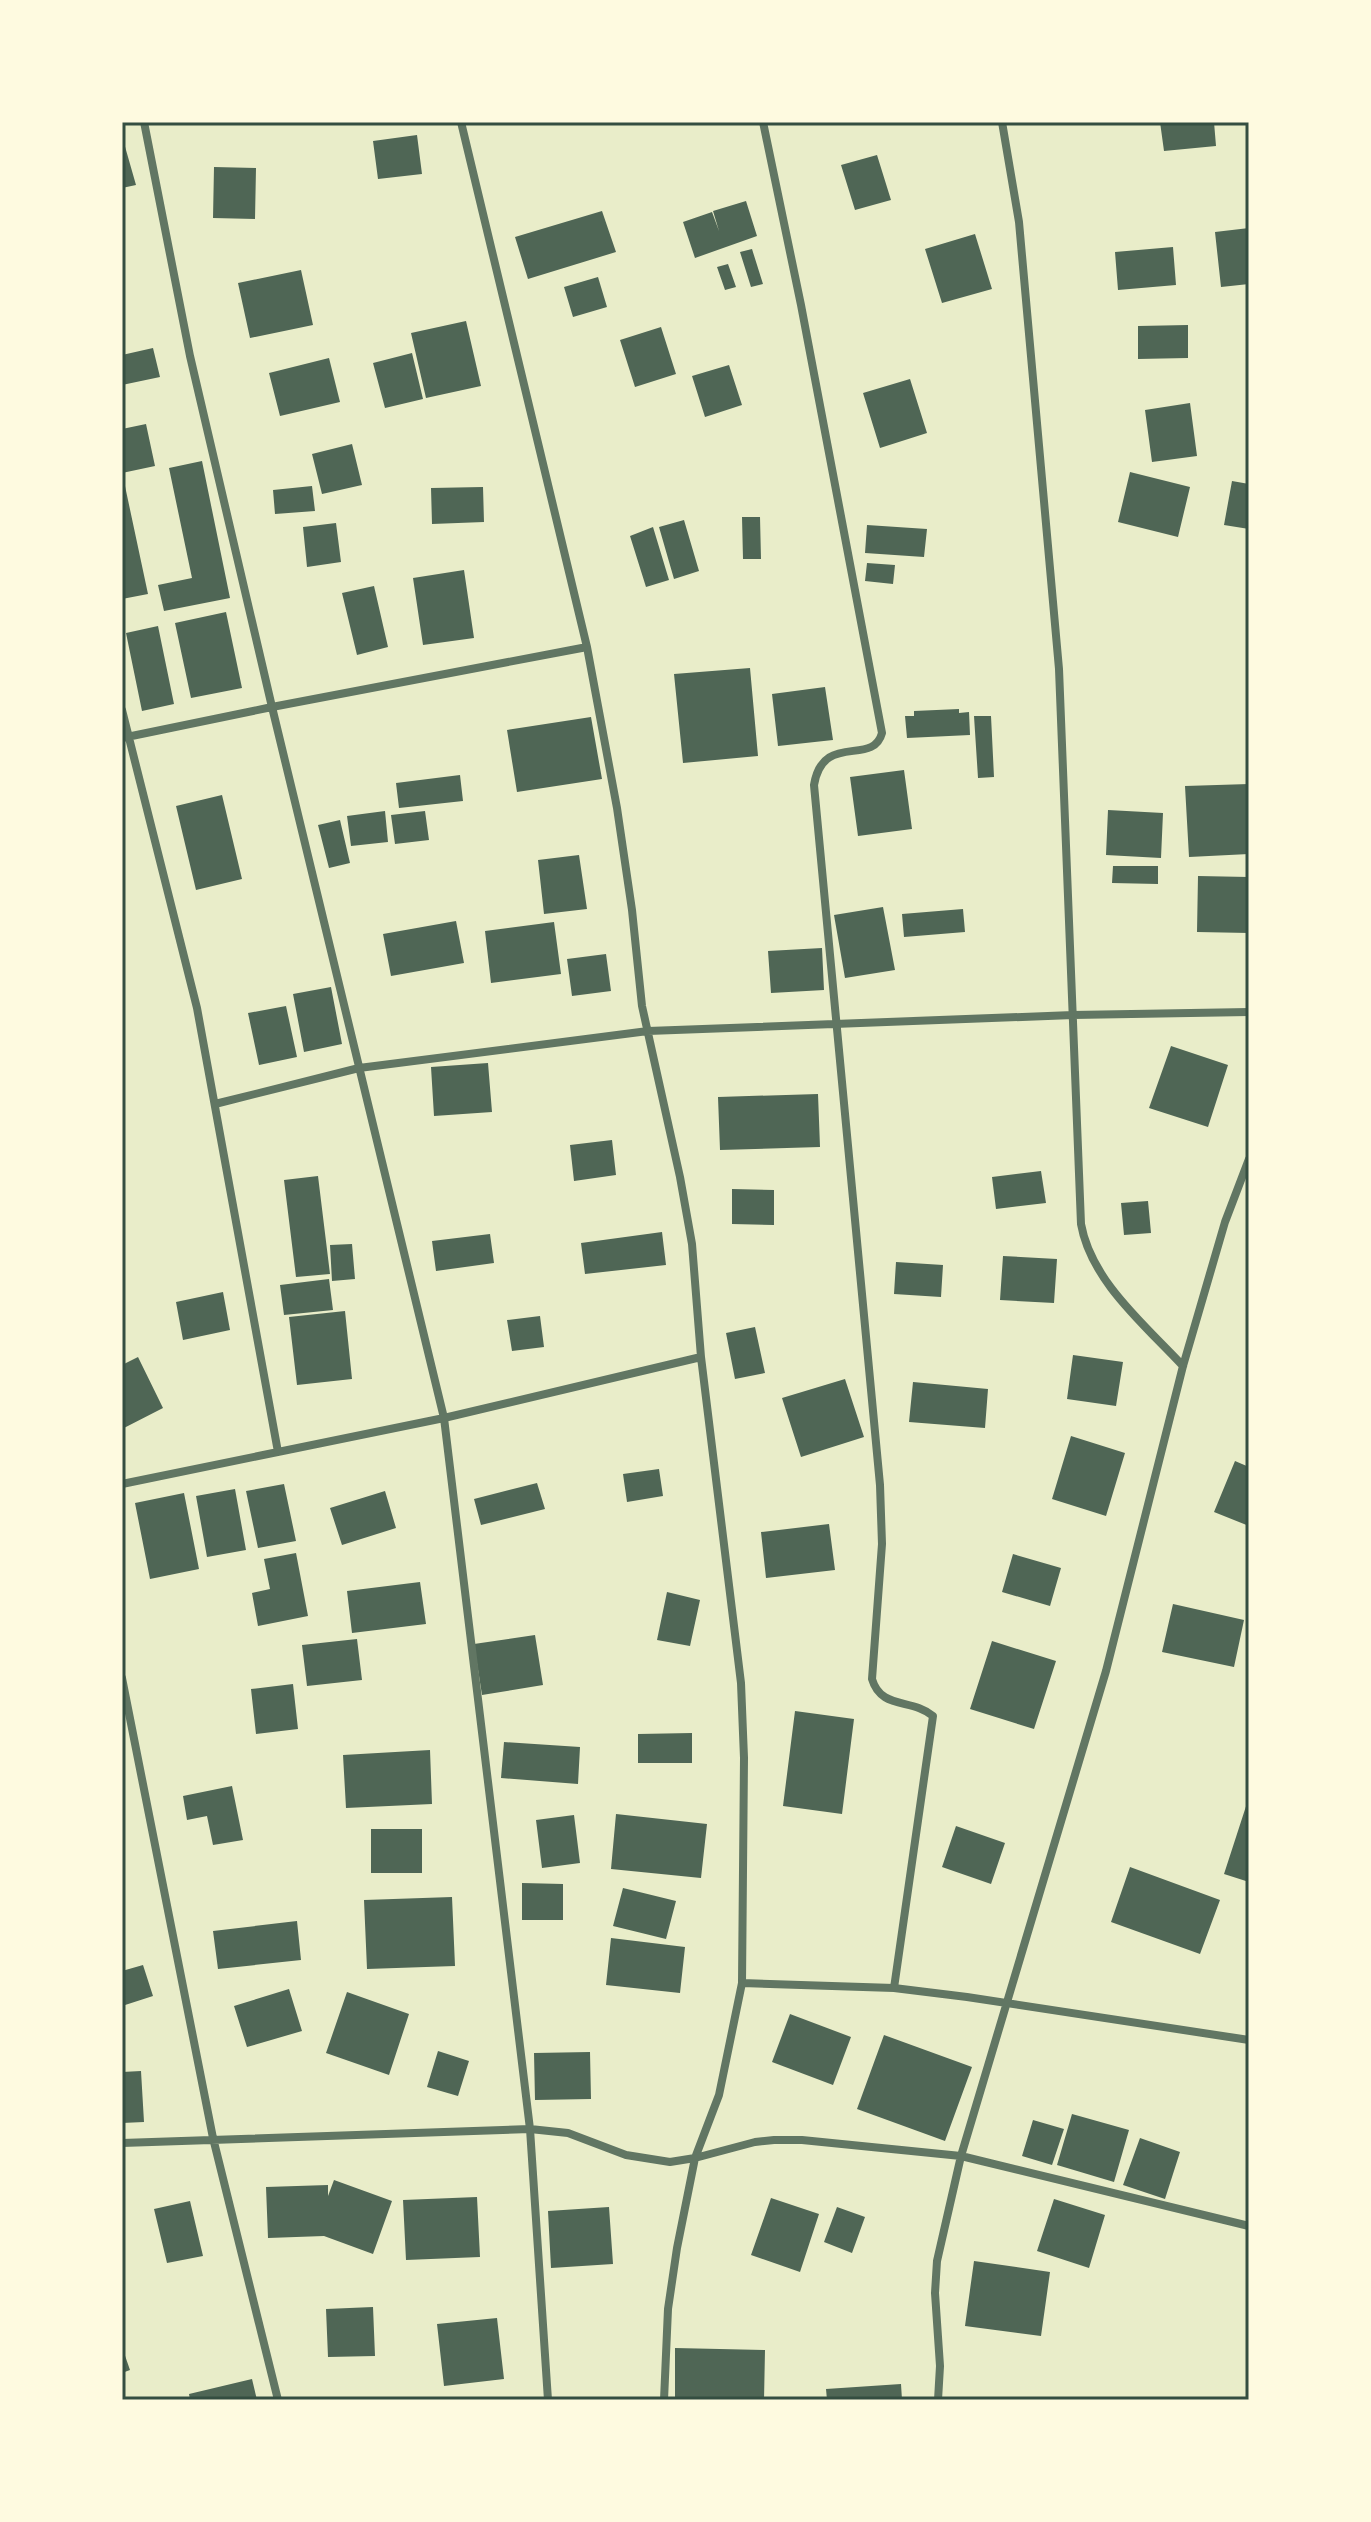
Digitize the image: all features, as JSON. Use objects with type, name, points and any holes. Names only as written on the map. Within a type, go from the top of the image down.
[{"type":"street","points":[[144,122],[190,356],[444,1418],[530,2129],[548,2400]]},
{"type":"street","points":[[461,122],[587,647],[617,808],[642,1006],[692,1244],[701,1357],[741,1683],[744,1758],[742,1983],[719,2095],[695,2158],[668,2309],[664,2400]]},
{"type":"street","points":[[763,122],[882,733],[874,746],[825,757],[817,769],[814,785],[880,1485],[882,1544],[872,1679],[876,1691],[885,1698],[924,1708],[933,1716],[894,1988]]},
{"type":"street","points":[[1002,122],[1019,222],[1059,669],[1081,1224],[1084,1243],[1104,1280],[1183,1366]]},
{"type":"street","points":[[125,737],[587,647]]},
{"type":"street","points":[[122,710],[125,737],[197,1008],[278,1452]]},
{"type":"street","points":[[215,1104],[359,1068],[648,1031],[1073,1015],[1249,1012]]},
{"type":"street","points":[[938,2400],[937,2261],[961,2156],[1106,1671],[1183,1366],[1225,1222],[1249,1159]]},
{"type":"street","points":[[122,1484],[444,1418],[701,1357]]},
{"type":"street","points":[[122,1678],[213,2138],[278,2400]]},
{"type":"street","points":[[742,1983],[894,1988],[1249,2040]]},
{"type":"street","points":[[122,2143],[530,2129],[568,2133],[626,2155],[670,2162],[755,2142],[802,2140],[961,2156],[1249,2226]]},
{"type":"building","points":[[1160,122],[1214,122],[1216,146],[1164,151]]},
{"type":"building","points":[[417,135],[422,174],[378,179],[373,141]]},
{"type":"building","points":[[122,136],[136,185],[122,188]]},
{"type":"building","points":[[877,155],[891,200],[855,210],[841,165]]},
{"type":"building","points":[[214,167],[256,168],[255,219],[213,218]]},
{"type":"building","points":[[746,201],[757,236],[695,258],[683,222],[712,212],[719,231],[713,211]]},
{"type":"building","points":[[602,211],[616,252],[528,279],[515,237]]},
{"type":"building","points":[[1249,228],[1249,284],[1221,287],[1215,232]]},
{"type":"building","points":[[975,234],[992,289],[942,303],[925,249]]},
{"type":"building","points":[[1173,247],[1176,285],[1118,290],[1115,252]]},
{"type":"building","points":[[752,249],[763,284],[751,287],[740,252]]},
{"type":"building","points":[[728,264],[736,287],[725,290],[717,267]]},
{"type":"building","points":[[301,270],[313,325],[250,338],[238,283]]},
{"type":"building","points":[[598,277],[607,307],[573,317],[564,287]]},
{"type":"building","points":[[466,321],[481,386],[426,398],[411,333]]},
{"type":"building","points":[[1188,325],[1188,358],[1138,359],[1138,326]]},
{"type":"building","points":[[661,327],[676,374],[635,387],[620,340]]},
{"type":"building","points":[[153,348],[160,377],[122,385],[122,355]]},
{"type":"building","points":[[412,353],[423,399],[385,408],[373,363]]},
{"type":"building","points":[[329,358],[340,402],[280,416],[269,373]]},
{"type":"building","points":[[729,365],[742,405],[705,417],[692,376]]},
{"type":"building","points":[[910,379],[927,433],[880,448],[863,393]]},
{"type":"building","points":[[1190,403],[1197,456],[1152,462],[1145,410]]},
{"type":"building","points":[[146,424],[155,466],[122,473],[122,429]]},
{"type":"building","points":[[352,444],[362,485],[322,494],[312,454]]},
{"type":"building","points":[[202,461],[230,598],[164,611],[158,585],[192,578],[169,468]]},
{"type":"building","points":[[1130,472],[1190,487],[1178,537],[1118,522]]},
{"type":"building","points":[[1232,481],[1249,484],[1249,529],[1224,525]]},
{"type":"building","points":[[125,486],[148,594],[122,599],[122,487]]},
{"type":"building","points":[[312,486],[315,511],[275,514],[273,490]]},
{"type":"building","points":[[483,487],[484,522],[432,524],[431,488]]},
{"type":"building","points":[[742,517],[760,517],[761,559],[743,559]]},
{"type":"building","points":[[684,520],[699,571],[674,579],[659,527]]},
{"type":"building","points":[[336,523],[341,562],[307,567],[303,527]]},
{"type":"building","points":[[867,525],[927,529],[924,557],[865,553]]},
{"type":"building","points":[[653,527],[669,580],[646,587],[630,536]]},
{"type":"building","points":[[867,563],[895,565],[893,584],[865,581]]},
{"type":"building","points":[[464,570],[474,638],[423,645],[413,578]]},
{"type":"building","points":[[374,586],[388,647],[357,655],[342,593]]},
{"type":"building","points":[[226,612],[242,688],[191,698],[175,623]]},
{"type":"building","points":[[158,626],[174,704],[142,711],[126,633]]},
{"type":"building","points":[[750,668],[758,756],[683,763],[674,674]]},
{"type":"building","points":[[825,687],[833,740],[778,746],[772,694]]},
{"type":"building","points":[[959,709],[959,713],[969,712],[970,735],[907,738],[905,716],[914,716],[914,711]]},
{"type":"building","points":[[974,716],[991,716],[994,777],[978,778]]},
{"type":"building","points":[[591,717],[602,779],[517,792],[507,730]]},
{"type":"building","points":[[904,770],[912,829],[858,836],[850,777]]},
{"type":"building","points":[[460,775],[463,801],[399,808],[396,783]]},
{"type":"building","points":[[1249,784],[1249,854],[1189,857],[1185,786]]},
{"type":"building","points":[[222,795],[242,879],[196,890],[176,806]]},
{"type":"building","points":[[1108,810],[1163,813],[1161,858],[1106,855]]},
{"type":"building","points":[[385,811],[388,842],[351,846],[347,816]]},
{"type":"building","points":[[425,811],[429,840],[395,844],[391,815]]},
{"type":"building","points":[[340,820],[350,863],[329,868],[318,825]]},
{"type":"building","points":[[579,855],[587,909],[544,914],[538,860]]},
{"type":"building","points":[[1113,866],[1158,866],[1158,884],[1112,883]]},
{"type":"building","points":[[1198,876],[1249,877],[1249,933],[1197,932]]},
{"type":"building","points":[[883,907],[895,970],[845,978],[834,915]]},
{"type":"building","points":[[963,909],[965,932],[904,937],[902,914]]},
{"type":"building","points":[[456,921],[464,963],[391,976],[383,934]]},
{"type":"building","points":[[554,922],[561,974],[491,983],[485,931]]},
{"type":"building","points":[[822,948],[824,990],[771,993],[768,951]]},
{"type":"building","points":[[606,954],[611,991],[572,996],[567,959]]},
{"type":"building","points":[[331,987],[342,1044],[304,1052],[293,994]]},
{"type":"building","points":[[286,1006],[297,1057],[259,1065],[248,1013]]},
{"type":"building","points":[[1171,1046],[1228,1065],[1208,1127],[1149,1108]]},
{"type":"building","points":[[488,1063],[492,1112],[434,1116],[431,1067]]},
{"type":"building","points":[[818,1094],[820,1147],[720,1150],[718,1097]]},
{"type":"building","points":[[612,1140],[616,1175],[574,1181],[570,1145]]},
{"type":"building","points":[[1041,1171],[1046,1203],[996,1209],[992,1177]]},
{"type":"building","points":[[318,1176],[330,1274],[296,1277],[284,1180]]},
{"type":"building","points":[[732,1189],[774,1190],[774,1225],[732,1224]]},
{"type":"building","points":[[1148,1201],[1151,1233],[1124,1235],[1121,1203]]},
{"type":"building","points":[[662,1232],[666,1265],[585,1274],[581,1243]]},
{"type":"building","points":[[490,1234],[494,1263],[436,1271],[432,1241]]},
{"type":"building","points":[[352,1244],[355,1279],[332,1281],[330,1245]]},
{"type":"building","points":[[1003,1256],[1057,1259],[1054,1303],[1000,1300]]},
{"type":"building","points":[[896,1262],[943,1265],[941,1297],[894,1294]]},
{"type":"building","points":[[329,1279],[333,1310],[284,1315],[280,1285]]},
{"type":"building","points":[[223,1292],[230,1330],[183,1340],[176,1302]]},
{"type":"building","points":[[345,1311],[352,1379],[297,1385],[289,1317]]},
{"type":"building","points":[[540,1316],[544,1347],[512,1351],[507,1320]]},
{"type":"building","points":[[755,1327],[765,1373],[735,1379],[726,1333]]},
{"type":"building","points":[[1073,1355],[1123,1362],[1116,1406],[1067,1399]]},
{"type":"building","points":[[138,1357],[163,1408],[122,1429],[122,1365]]},
{"type":"building","points":[[845,1379],[864,1437],[801,1457],[782,1398]]},
{"type":"building","points":[[913,1382],[988,1389],[985,1428],[909,1422]]},
{"type":"building","points":[[1071,1436],[1125,1453],[1106,1516],[1052,1499]]},
{"type":"building","points":[[1235,1461],[1249,1467],[1249,1526],[1214,1512]]},
{"type":"building","points":[[659,1469],[663,1496],[627,1502],[623,1474]]},
{"type":"building","points":[[537,1483],[545,1509],[481,1525],[474,1499]]},
{"type":"building","points":[[284,1484],[296,1541],[258,1548],[246,1491]]},
{"type":"building","points":[[235,1489],[246,1550],[207,1557],[196,1496]]},
{"type":"building","points":[[385,1491],[396,1528],[342,1545],[330,1508]]},
{"type":"building","points":[[184,1493],[199,1569],[150,1579],[135,1503]]},
{"type":"building","points":[[829,1524],[835,1570],[766,1578],[761,1532]]},
{"type":"building","points":[[296,1553],[308,1616],[258,1626],[252,1593],[270,1589],[264,1559]]},
{"type":"building","points":[[1013,1554],[1061,1568],[1050,1606],[1002,1592]]},
{"type":"building","points":[[420,1582],[426,1624],[352,1633],[347,1591]]},
{"type":"building","points":[[667,1592],[700,1600],[690,1646],[657,1640]]},
{"type":"building","points":[[1173,1604],[1244,1620],[1234,1667],[1162,1652]]},
{"type":"building","points":[[535,1635],[543,1685],[482,1695],[474,1644]]},
{"type":"building","points":[[357,1639],[362,1680],[307,1686],[302,1645]]},
{"type":"building","points":[[992,1641],[1056,1661],[1034,1729],[970,1709]]},
{"type":"building","points":[[293,1684],[298,1729],[256,1734],[251,1689]]},
{"type":"building","points":[[795,1711],[854,1719],[842,1814],[783,1806]]},
{"type":"building","points":[[692,1733],[692,1763],[638,1763],[638,1734]]},
{"type":"building","points":[[504,1742],[580,1747],[578,1784],[501,1778]]},
{"type":"building","points":[[430,1750],[432,1804],[346,1808],[343,1755]]},
{"type":"building","points":[[232,1786],[243,1840],[213,1845],[207,1816],[187,1820],[183,1796]]},
{"type":"building","points":[[1249,1797],[1249,1882],[1224,1874]]},
{"type":"building","points":[[616,1814],[707,1824],[701,1878],[611,1869]]},
{"type":"building","points":[[574,1815],[580,1863],[542,1868],[536,1820]]},
{"type":"building","points":[[956,1826],[1005,1843],[991,1884],[942,1867]]},
{"type":"building","points":[[371,1829],[422,1829],[422,1873],[371,1873]]},
{"type":"building","points":[[1130,1867],[1220,1900],[1200,1954],[1111,1922]]},
{"type":"building","points":[[522,1883],[563,1884],[563,1920],[522,1920]]},
{"type":"building","points":[[623,1888],[676,1901],[666,1939],[613,1926]]},
{"type":"building","points":[[452,1897],[455,1966],[367,1969],[364,1900]]},
{"type":"building","points":[[297,1921],[301,1960],[218,1969],[213,1931]]},
{"type":"building","points":[[611,1938],[685,1947],[680,1993],[606,1985]]},
{"type":"building","points":[[143,1965],[153,1996],[122,2006],[122,1971]]},
{"type":"building","points":[[289,1989],[302,2031],[247,2047],[234,2006]]},
{"type":"building","points":[[347,1992],[409,2014],[389,2075],[326,2053]]},
{"type":"building","points":[[790,2014],[851,2037],[833,2085],[772,2062]]},
{"type":"building","points":[[884,2035],[972,2067],[945,2141],[857,2109]]},
{"type":"building","points":[[438,2051],[469,2061],[458,2096],[427,2087]]},
{"type":"building","points":[[590,2052],[591,2099],[535,2100],[534,2053]]},
{"type":"building","points":[[141,2071],[144,2122],[122,2123],[122,2072]]},
{"type":"building","points":[[1072,2114],[1129,2130],[1114,2182],[1057,2165]]},
{"type":"building","points":[[1033,2120],[1064,2129],[1052,2165],[1022,2156]]},
{"type":"building","points":[[1140,2138],[1180,2152],[1165,2199],[1123,2185]]},
{"type":"building","points":[[334,2180],[392,2201],[373,2254],[324,2236],[268,2238],[266,2187],[328,2185],[328,2196]]},
{"type":"building","points":[[477,2197],[480,2257],[406,2260],[403,2200]]},
{"type":"building","points":[[771,2198],[819,2214],[800,2272],[751,2255]]},
{"type":"building","points":[[1054,2199],[1105,2215],[1089,2268],[1037,2251]]},
{"type":"building","points":[[190,2201],[203,2256],[167,2263],[154,2209]]},
{"type":"building","points":[[609,2207],[613,2264],[551,2268],[548,2211]]},
{"type":"building","points":[[837,2207],[865,2217],[852,2253],[824,2242]]},
{"type":"building","points":[[974,2261],[1050,2272],[1041,2336],[965,2326]]},
{"type":"building","points":[[373,2307],[375,2356],[328,2357],[326,2309]]},
{"type":"building","points":[[497,2318],[504,2379],[444,2386],[437,2324]]},
{"type":"building","points":[[122,2347],[130,2370],[122,2373]]},
{"type":"building","points":[[675,2348],[765,2350],[764,2400],[675,2400]]},
{"type":"building","points":[[252,2379],[257,2400],[190,2400],[189,2394]]},
{"type":"building","points":[[901,2384],[902,2400],[827,2400],[826,2389]]}]
